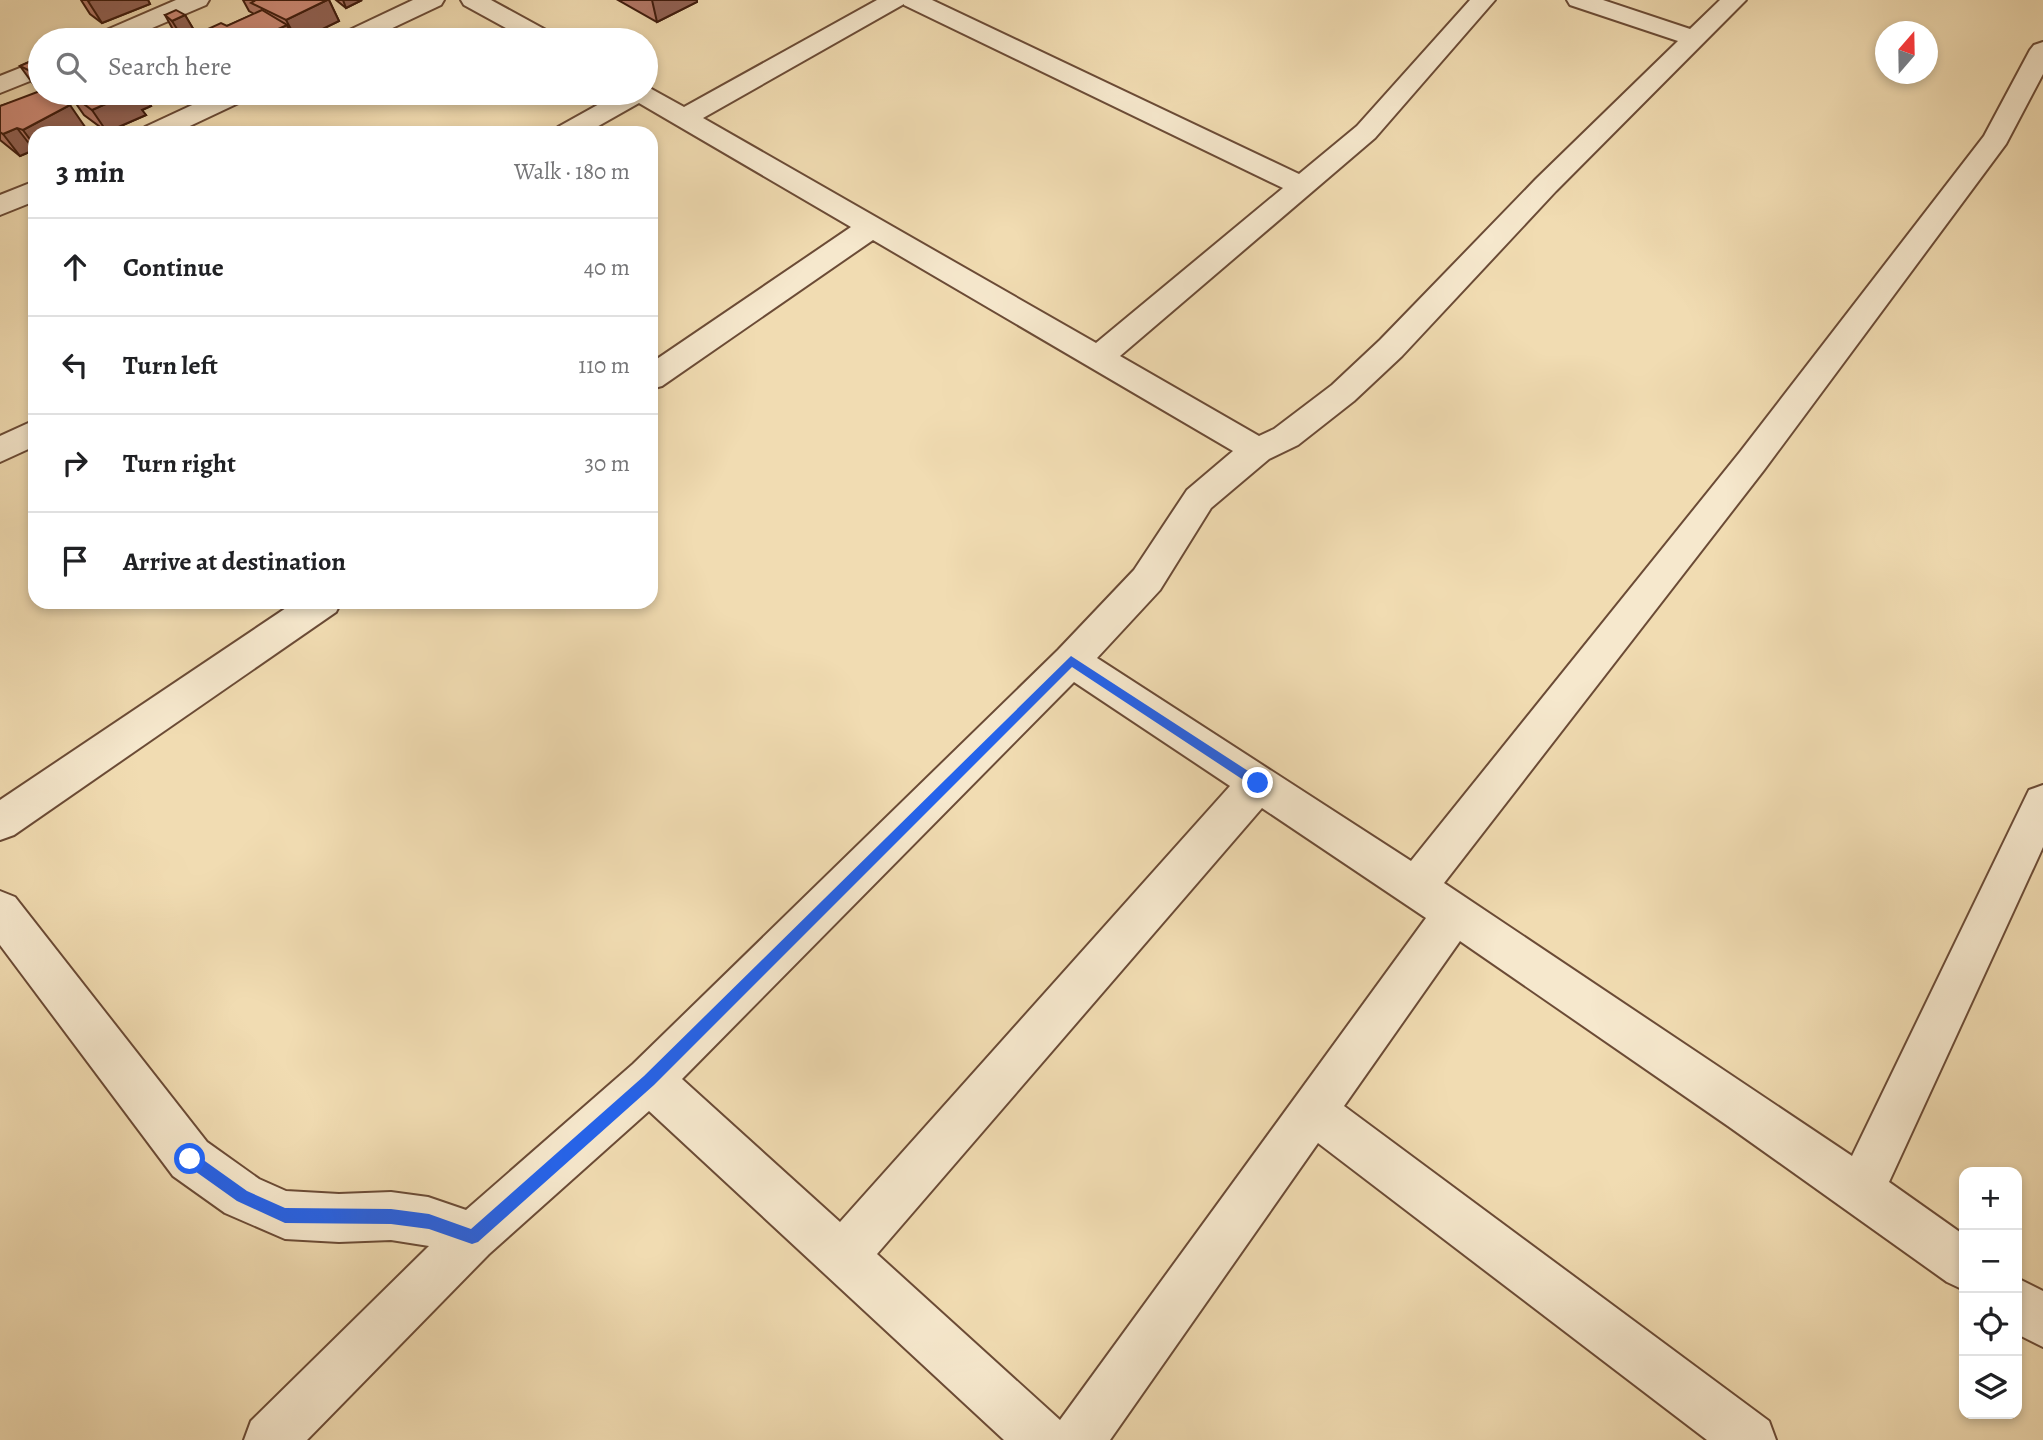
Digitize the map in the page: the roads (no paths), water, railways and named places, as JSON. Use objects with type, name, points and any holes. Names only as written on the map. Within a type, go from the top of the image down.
[{"type":"street","points":[[132,28],[197,0]]},
{"type":"street","points":[[373,28],[432,0]]},
{"type":"street","points":[[474,0],[524,28]]},
{"type":"street","points":[[685,117],[895,0]]},
{"type":"street","points":[[913,0],[1302,186]]},
{"type":"street","points":[[1099,357],[1366,132],[1483,0]]},
{"type":"street","points":[[1579,0],[1653,15],[1696,39]]},
{"type":"street","points":[[270,1440],[472,1237],[649,1080],[1071,661],[1147,580],[1199,499],[1256,450],[1286,437],[1343,393],[1391,348],[1546,185],[1734,0]]},
{"type":"street","points":[[1416,887],[1752,461],[1996,138],[2043,50]]},
{"type":"street","points":[[0,85],[28,73]]},
{"type":"street","points":[[658,103],[1256,450]]},
{"type":"street","points":[[169,126],[213,105]]},
{"type":"street","points":[[580,126],[618,105]]},
{"type":"street","points":[[0,206],[28,193]]},
{"type":"street","points":[[658,373],[873,226]]},
{"type":"street","points":[[0,450],[28,436]]},
{"type":"street","points":[[0,822],[313,609]]},
{"type":"street","points":[[1071,661],[1455,912],[1861,1190],[1959,1261]]},
{"type":"street","points":[[842,1257],[1258,783]]},
{"type":"street","points":[[1861,1190],[2043,803]]},
{"type":"street","points":[[0,912],[190,1159],[242,1196],[285,1215],[391,1216],[429,1222],[472,1237]]},
{"type":"street","points":[[649,1080],[842,1257],[1049,1439],[1313,1111],[1455,912]]},
{"type":"street","points":[[1313,1111],[1750,1440]]},
{"type":"street","points":[[2022,1307],[2043,1322]]}]
